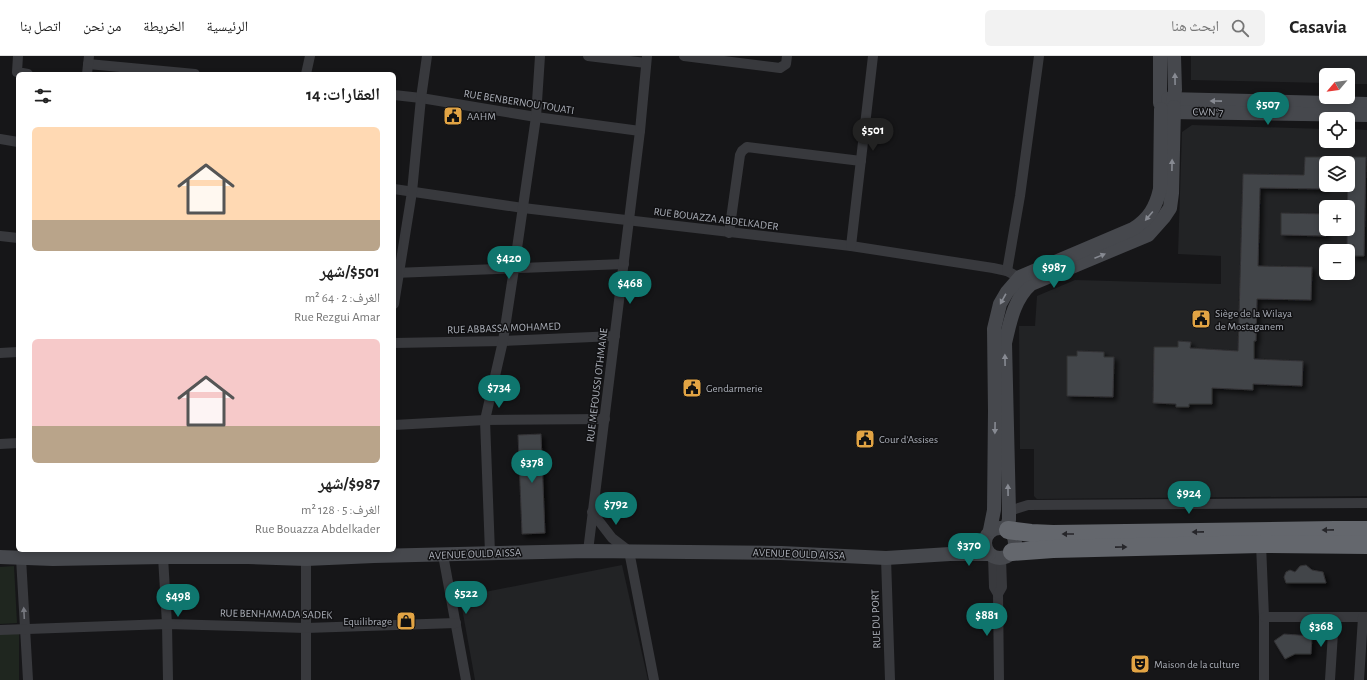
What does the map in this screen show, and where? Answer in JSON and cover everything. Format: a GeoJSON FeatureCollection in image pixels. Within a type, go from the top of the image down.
{"type":"FeatureCollection","features":[{"type":"Feature","properties":{"kind":"highway"},"geometry":{"type":"LineString","coordinates":[[1007,529],[1031,533],[1054,534],[1367,530]]}},
{"type":"Feature","properties":{"kind":"highway"},"geometry":{"type":"LineString","coordinates":[[999,555],[1053,549],[1261,544],[1367,545]]}},
{"type":"Feature","properties":{"kind":"main road"},"geometry":{"type":"LineString","coordinates":[[1160,56],[1169,106]]}},
{"type":"Feature","properties":{"kind":"main road"},"geometry":{"type":"LineString","coordinates":[[950,554],[987,534],[1000,527],[1007,529],[1014,536],[1015,544],[999,555],[985,546],[987,534],[994,510],[994,329],[1000,304],[1019,277],[1133,229],[1142,224],[1152,212],[1157,202],[1160,189],[1169,106],[1175,90],[1174,56]]}},
{"type":"Feature","properties":{"kind":"main road"},"geometry":{"type":"LineString","coordinates":[[1169,106],[1367,104]]}},
{"type":"Feature","properties":{"kind":"main road","name":"CWN°7"},"geometry":{"type":"LineString","coordinates":[[1169,106],[1367,115]]}},
{"type":"Feature","properties":{"kind":"main road"},"geometry":{"type":"LineString","coordinates":[[1007,529],[1009,511],[1005,343],[1010,322],[1022,292],[1019,277]]}},
{"type":"Feature","properties":{"kind":"main road","name":"AVENUE OULD AISSA"},"geometry":{"type":"LineString","coordinates":[[0,557],[21,558],[53,555],[163,557],[248,554],[306,559],[374,553],[443,555],[588,551],[781,552],[886,558],[950,554],[999,555]]}},
{"type":"Feature","properties":{"kind":"street"},"geometry":{"type":"LineString","coordinates":[[17,72],[18,56]]}},
{"type":"Feature","properties":{"kind":"street"},"geometry":{"type":"LineString","coordinates":[[306,72],[310,56]]}},
{"type":"Feature","properties":{"kind":"street"},"geometry":{"type":"LineString","coordinates":[[396,283],[412,192],[421,98],[427,56]]}},
{"type":"Feature","properties":{"kind":"street"},"geometry":{"type":"LineString","coordinates":[[490,553],[486,420],[503,341],[514,269],[536,117],[540,56]]}},
{"type":"Feature","properties":{"kind":"street"},"geometry":{"type":"LineString","coordinates":[[588,56],[647,59]]}},
{"type":"Feature","properties":{"kind":"street"},"geometry":{"type":"LineString","coordinates":[[684,56],[780,68],[786,64],[787,56]]}},
{"type":"Feature","properties":{"kind":"street"},"geometry":{"type":"LineString","coordinates":[[851,246],[873,56]]}},
{"type":"Feature","properties":{"kind":"street"},"geometry":{"type":"LineString","coordinates":[[1019,277],[1020,196],[1039,56]]}},
{"type":"Feature","properties":{"kind":"street","name":"RUE MEFOUSSI OTHMANE"},"geometry":{"type":"LineString","coordinates":[[588,551],[640,131],[647,59]]}},
{"type":"Feature","properties":{"kind":"street"},"geometry":{"type":"LineString","coordinates":[[87,72],[89,60],[180,72]]}},
{"type":"Feature","properties":{"kind":"street","name":"RUE BENBERNOU TOUATI"},"geometry":{"type":"LineString","coordinates":[[396,95],[536,117],[640,131]]}},
{"type":"Feature","properties":{"kind":"street"},"geometry":{"type":"LineString","coordinates":[[0,139],[16,142]]}},
{"type":"Feature","properties":{"kind":"street"},"geometry":{"type":"LineString","coordinates":[[729,232],[740,155],[747,147],[861,161]]}},
{"type":"Feature","properties":{"kind":"street","name":"RUE BOUAZZA ABDELKADER"},"geometry":{"type":"LineString","coordinates":[[396,189],[523,208],[851,246],[1019,277]]}},
{"type":"Feature","properties":{"kind":"street"},"geometry":{"type":"LineString","coordinates":[[0,236],[16,238]]}},
{"type":"Feature","properties":{"kind":"street"},"geometry":{"type":"LineString","coordinates":[[397,273],[624,264]]}},
{"type":"Feature","properties":{"kind":"street","name":"RUE ABBASSA MOHAMED"},"geometry":{"type":"LineString","coordinates":[[396,343],[503,341],[615,336]]}},
{"type":"Feature","properties":{"kind":"street"},"geometry":{"type":"LineString","coordinates":[[0,353],[16,352]]}},
{"type":"Feature","properties":{"kind":"street"},"geometry":{"type":"LineString","coordinates":[[396,425],[486,420],[604,419]]}},
{"type":"Feature","properties":{"kind":"street"},"geometry":{"type":"LineString","coordinates":[[0,444],[16,443]]}},
{"type":"Feature","properties":{"kind":"street"},"geometry":{"type":"LineString","coordinates":[[1009,511],[1028,504],[1367,503]]}},
{"type":"Feature","properties":{"kind":"street"},"geometry":{"type":"LineString","coordinates":[[592,512],[612,538],[629,551],[654,680]]}},
{"type":"Feature","properties":{"kind":"street"},"geometry":{"type":"LineString","coordinates":[[1261,544],[1264,617],[1264,680]]}},
{"type":"Feature","properties":{"kind":"street"},"geometry":{"type":"LineString","coordinates":[[443,555],[466,680]]}},
{"type":"Feature","properties":{"kind":"street"},"geometry":{"type":"LineString","coordinates":[[999,555],[994,586],[998,594],[999,680]]}},
{"type":"Feature","properties":{"kind":"street"},"geometry":{"type":"LineString","coordinates":[[163,557],[167,624],[168,680]]}},
{"type":"Feature","properties":{"kind":"street"},"geometry":{"type":"LineString","coordinates":[[21,558],[28,680]]}},
{"type":"Feature","properties":{"kind":"street","name":"RUE DU PORT"},"geometry":{"type":"LineString","coordinates":[[886,558],[890,680]]}},
{"type":"Feature","properties":{"kind":"street"},"geometry":{"type":"LineString","coordinates":[[306,559],[306,680]]}},
{"type":"Feature","properties":{"kind":"street"},"geometry":{"type":"LineString","coordinates":[[1264,617],[1365,617],[1359,680]]}},
{"type":"Feature","properties":{"kind":"street"},"geometry":{"type":"LineString","coordinates":[[1330,680],[1334,618]]}},
{"type":"Feature","properties":{"kind":"street","name":"RUE BENHAMADA SADEK"},"geometry":{"type":"LineString","coordinates":[[0,630],[167,624],[306,628],[456,623]]}},
{"type":"Feature","properties":{"kind":"shaded area"},"geometry":{"type":"Polygon","coordinates":[[[1191,56],[1367,56],[1367,84],[1355,84],[1355,68],[1319,68],[1319,83],[1191,80],[1191,56]]]}},
{"type":"Feature","properties":{"kind":"shaded area","name":"Siège de la Wilaya de Mostaganem"},"geometry":{"type":"Polygon","coordinates":[[[1192,125],[1319,129],[1319,148],[1355,148],[1355,129],[1367,130],[1367,496],[1037,499],[1034,496],[1034,449],[1020,449],[1019,326],[1035,326],[1037,296],[1075,280],[1221,284],[1221,256],[1178,254],[1182,132],[1192,125]]]}},
{"type":"Feature","properties":{"kind":"shaded area"},"geometry":{"type":"Polygon","coordinates":[[[622,565],[648,680],[475,680],[460,597],[622,565]]]}},
{"type":"Feature","properties":{"kind":"shaded area"},"geometry":{"type":"Polygon","coordinates":[[[14,566],[17,623],[0,624],[0,567],[14,566]]]}},
{"type":"Feature","properties":{"kind":"shaded area"},"geometry":{"type":"Polygon","coordinates":[[[19,632],[19,680],[0,680],[0,633],[19,632]]]}},
{"type":"Feature","properties":{"kind":"building"},"geometry":{"type":"Polygon","coordinates":[[[1305,157],[1319,157],[1319,189],[1260,188],[1258,266],[1312,267],[1311,300],[1257,299],[1256,341],[1254,341],[1254,359],[1303,361],[1302,386],[1253,384],[1253,390],[1212,388],[1212,404],[1189,404],[1189,407],[1176,407],[1176,404],[1153,403],[1154,347],[1178,347],[1178,341],[1191,342],[1190,348],[1238,351],[1243,174],[1304,175],[1305,157]]]}},
{"type":"Feature","properties":{"kind":"building"},"geometry":{"type":"Polygon","coordinates":[[[1355,157],[1366,157],[1364,256],[1355,256],[1355,244],[1347,244],[1347,236],[1355,236],[1355,200],[1348,200],[1348,192],[1355,192],[1355,157]]]}},
{"type":"Feature","properties":{"kind":"building"},"geometry":{"type":"Polygon","coordinates":[[[1281,213],[1319,214],[1319,236],[1281,235],[1281,213]]]}},
{"type":"Feature","properties":{"kind":"building"},"geometry":{"type":"Polygon","coordinates":[[[1077,351],[1104,352],[1104,357],[1114,357],[1113,397],[1067,396],[1067,356],[1077,356],[1077,351]]]}},
{"type":"Feature","properties":{"kind":"building"},"geometry":{"type":"Polygon","coordinates":[[[541,434],[545,533],[522,534],[518,435],[541,434]]]}},
{"type":"Feature","properties":{"kind":"building"},"geometry":{"type":"Polygon","coordinates":[[[1306,565],[1312,570],[1323,572],[1326,583],[1286,583],[1284,577],[1286,572],[1290,570],[1295,572],[1300,566],[1306,565]]]}},
{"type":"Feature","properties":{"kind":"building"},"geometry":{"type":"Polygon","coordinates":[[[1284,634],[1312,636],[1311,654],[1295,654],[1285,659],[1274,641],[1284,634]]]}},
{"type":"Feature","properties":{"kind":"place","name":"AAHM"},"geometry":{"type":"Point","coordinates":[453,116]}},
{"type":"Feature","properties":{"kind":"place","name":"Siège de la Wilaya de Mostaganem"},"geometry":{"type":"Point","coordinates":[1201,319]}},
{"type":"Feature","properties":{"kind":"place","name":"Gendarmerie"},"geometry":{"type":"Point","coordinates":[692,388]}},
{"type":"Feature","properties":{"kind":"place","name":"Cour d'Assises"},"geometry":{"type":"Point","coordinates":[865,439]}},
{"type":"Feature","properties":{"kind":"place","name":"Equilibrage"},"geometry":{"type":"Point","coordinates":[406,621]}},
{"type":"Feature","properties":{"kind":"place","name":"Maison de la culture"},"geometry":{"type":"Point","coordinates":[1140,664]}}]}
